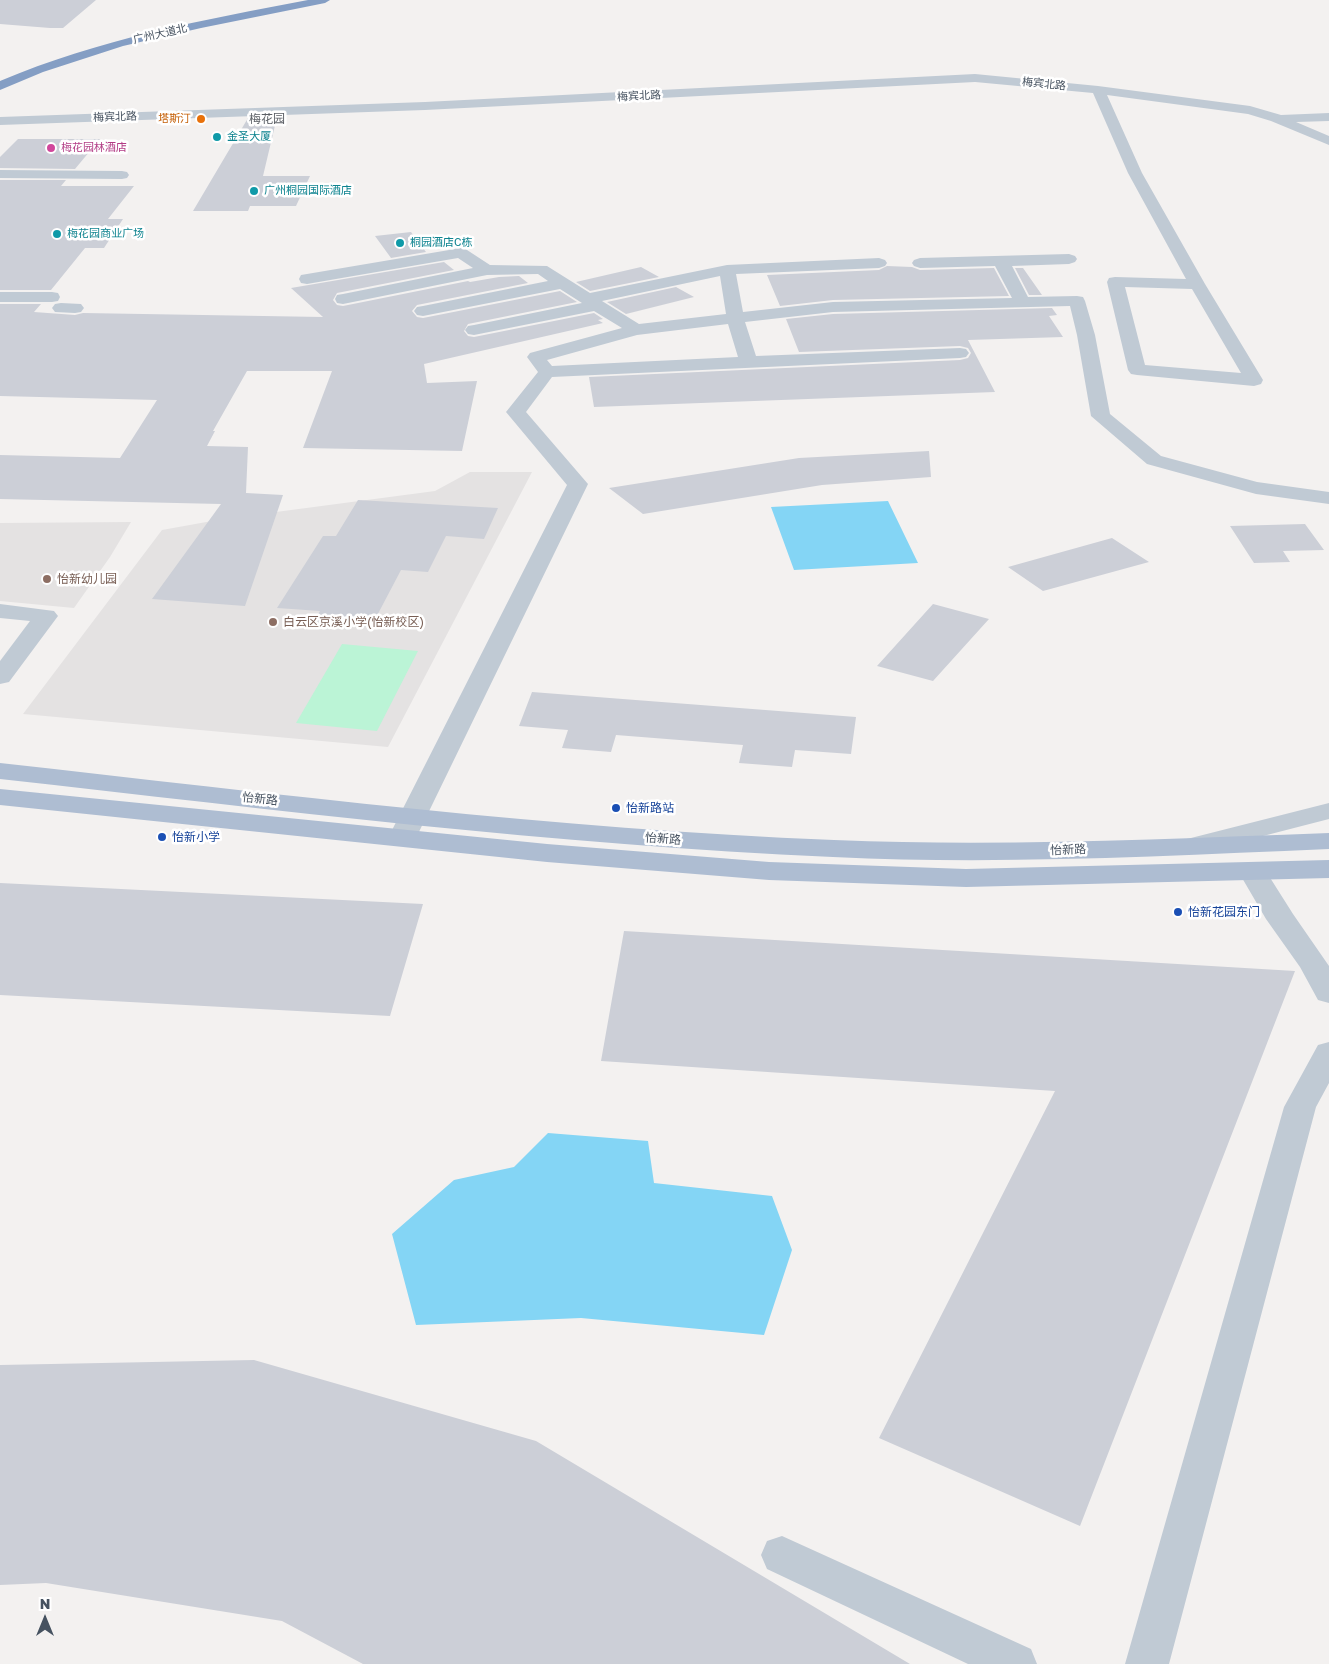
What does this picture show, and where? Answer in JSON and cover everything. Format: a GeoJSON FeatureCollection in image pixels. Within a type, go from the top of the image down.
{"type":"FeatureCollection","features":[{"type":"Feature","properties":{"kind":"highway","name":"广州大道北"},"geometry":{"type":"LineString","coordinates":[[177,17],[264,0]]}},
{"type":"Feature","properties":{"kind":"highway","name":"广州大道北"},"geometry":{"type":"LineString","coordinates":[[0,86],[44,67],[109,47],[290,4],[325,0]]}},
{"type":"Feature","properties":{"kind":"main road","name":"怡新路"},"geometry":{"type":"LineString","coordinates":[[0,771],[667,864],[857,875],[966,878],[1329,869]]}},
{"type":"Feature","properties":{"kind":"main road","name":"怡新路"},"geometry":{"type":"LineString","coordinates":[[0,797],[408,827],[835,849],[971,852],[1329,841]]}},
{"type":"Feature","properties":{"kind":"street","name":"梅宾北路"},"geometry":{"type":"LineString","coordinates":[[0,121],[425,106],[976,78],[1098,90],[1250,110],[1276,118]]}},
{"type":"Feature","properties":{"kind":"street"},"geometry":{"type":"LineString","coordinates":[[1098,90],[1136,173],[1197,284],[1254,380],[1137,370],[1115,282],[1197,284]]}},
{"type":"Feature","properties":{"kind":"street"},"geometry":{"type":"LineString","coordinates":[[1276,118],[1329,117]]}},
{"type":"Feature","properties":{"kind":"street"},"geometry":{"type":"LineString","coordinates":[[1276,118],[1329,141]]}},
{"type":"Feature","properties":{"kind":"street"},"geometry":{"type":"LineString","coordinates":[[0,174],[122,175]]}},
{"type":"Feature","properties":{"kind":"street"},"geometry":{"type":"LineString","coordinates":[[307,279],[462,253],[487,270]]}},
{"type":"Feature","properties":{"kind":"street"},"geometry":{"type":"LineString","coordinates":[[920,262],[1069,259]]}},
{"type":"Feature","properties":{"kind":"street"},"geometry":{"type":"LineString","coordinates":[[1001,260],[1023,303]]}},
{"type":"Feature","properties":{"kind":"street"},"geometry":{"type":"LineString","coordinates":[[474,330],[727,270],[879,263]]}},
{"type":"Feature","properties":{"kind":"street"},"geometry":{"type":"LineString","coordinates":[[343,299],[487,270],[541,269],[636,330]]}},
{"type":"Feature","properties":{"kind":"street"},"geometry":{"type":"LineString","coordinates":[[727,270],[735,318],[749,362]]}},
{"type":"Feature","properties":{"kind":"street"},"geometry":{"type":"LineString","coordinates":[[423,311],[563,283]]}},
{"type":"Feature","properties":{"kind":"street"},"geometry":{"type":"LineString","coordinates":[[0,296],[63,304]]}},
{"type":"Feature","properties":{"kind":"street"},"geometry":{"type":"LineString","coordinates":[[547,372],[536,357],[636,330],[833,307],[1077,301],[1086,335],[1101,416],[1154,460],[1256,488],[1329,498]]}},
{"type":"Feature","properties":{"kind":"street"},"geometry":{"type":"LineString","coordinates":[[408,827],[578,484],[516,412],[547,372],[960,353]]}},
{"type":"Feature","properties":{"kind":"street"},"geometry":{"type":"LineString","coordinates":[[0,611],[46,616],[0,677]]}},
{"type":"Feature","properties":{"kind":"street"},"geometry":{"type":"LineString","coordinates":[[1197,845],[1329,811]]}},
{"type":"Feature","properties":{"kind":"street"},"geometry":{"type":"LineString","coordinates":[[1252,871],[1281,919],[1313,964],[1329,993]]}},
{"type":"Feature","properties":{"kind":"street"},"geometry":{"type":"LineString","coordinates":[[1147,1664],[1300,1108],[1329,1054]]}},
{"type":"Feature","properties":{"kind":"street"},"geometry":{"type":"LineString","coordinates":[[782,1555],[1015,1664]]}},
{"type":"Feature","properties":{"kind":"shaded area","name":"白云区京溪小学(怡新校区)"},"geometry":{"type":"Polygon","coordinates":[[[470,472],[532,472],[388,747],[23,714],[162,530],[223,519],[435,491],[470,472]]]}},
{"type":"Feature","properties":{"kind":"shaded area","name":"怡新幼儿园"},"geometry":{"type":"Polygon","coordinates":[[[131,522],[110,557],[74,608],[0,601],[0,523],[131,522]]]}},
{"type":"Feature","properties":{"kind":"green space"},"geometry":{"type":"Polygon","coordinates":[[[342,644],[418,651],[377,731],[296,723],[342,644]]]}},
{"type":"Feature","properties":{"kind":"water"},"geometry":{"type":"Polygon","coordinates":[[[888,501],[918,563],[794,570],[771,507],[888,501]]]}},
{"type":"Feature","properties":{"kind":"water"},"geometry":{"type":"Polygon","coordinates":[[[548,1133],[648,1141],[654,1183],[772,1196],[792,1250],[764,1335],[581,1318],[416,1325],[392,1234],[454,1180],[514,1167],[548,1133]]]}},
{"type":"Feature","properties":{"kind":"building"},"geometry":{"type":"Polygon","coordinates":[[[0,0],[96,0],[63,28],[50,28],[0,24],[0,0]]]}},
{"type":"Feature","properties":{"kind":"building"},"geometry":{"type":"Polygon","coordinates":[[[277,117],[263,176],[310,176],[296,206],[250,206],[248,211],[193,211],[248,118],[277,117]]]}},
{"type":"Feature","properties":{"kind":"building","name":"梅花园林酒店"},"geometry":{"type":"Polygon","coordinates":[[[18,139],[100,139],[75,169],[0,168],[0,157],[18,139]]]}},
{"type":"Feature","properties":{"kind":"building","name":"梅花园商业广场"},"geometry":{"type":"Polygon","coordinates":[[[0,180],[66,180],[61,186],[134,186],[108,219],[123,219],[104,248],[85,248],[51,290],[0,290],[0,180]]]}},
{"type":"Feature","properties":{"kind":"building","name":"桐园酒店C栋"},"geometry":{"type":"Polygon","coordinates":[[[411,232],[426,252],[391,258],[375,236],[411,232]]]}},
{"type":"Feature","properties":{"kind":"building"},"geometry":{"type":"Polygon","coordinates":[[[444,262],[454,270],[337,293],[333,300],[337,305],[343,306],[468,281],[519,276],[528,283],[417,305],[412,311],[417,317],[423,318],[560,291],[577,302],[468,324],[464,331],[468,336],[474,337],[594,313],[603,319],[598,320],[603,323],[424,364],[427,383],[477,381],[462,451],[303,448],[332,371],[247,371],[213,431],[215,431],[207,446],[248,447],[246,493],[283,495],[245,606],[152,599],[221,504],[0,499],[0,455],[120,458],[157,400],[0,396],[0,304],[41,304],[34,312],[75,315],[83,313],[323,317],[291,288],[444,262]]]}},
{"type":"Feature","properties":{"kind":"building"},"geometry":{"type":"Polygon","coordinates":[[[887,266],[912,267],[920,270],[994,268],[1009,296],[833,300],[780,306],[767,275],[879,270],[887,266]]]}},
{"type":"Feature","properties":{"kind":"building"},"geometry":{"type":"Polygon","coordinates":[[[641,267],[659,277],[590,291],[576,282],[641,267]]]}},
{"type":"Feature","properties":{"kind":"building"},"geometry":{"type":"Polygon","coordinates":[[[1015,268],[1023,268],[1042,295],[1029,295],[1015,268]]]}},
{"type":"Feature","properties":{"kind":"building"},"geometry":{"type":"Polygon","coordinates":[[[676,287],[694,297],[626,314],[607,302],[676,287]]]}},
{"type":"Feature","properties":{"kind":"building"},"geometry":{"type":"Polygon","coordinates":[[[1052,308],[1057,315],[1049,316],[1063,337],[968,340],[995,392],[594,407],[589,377],[960,360],[968,358],[971,353],[968,348],[960,346],[799,352],[786,319],[833,314],[1052,308]]]}},
{"type":"Feature","properties":{"kind":"building"},"geometry":{"type":"Polygon","coordinates":[[[929,451],[931,477],[822,485],[643,514],[609,488],[799,458],[929,451]]]}},
{"type":"Feature","properties":{"kind":"building"},"geometry":{"type":"Polygon","coordinates":[[[358,500],[498,508],[484,539],[446,536],[428,572],[401,570],[371,627],[313,623],[320,611],[277,608],[323,536],[336,536],[358,500]]]}},
{"type":"Feature","properties":{"kind":"building"},"geometry":{"type":"Polygon","coordinates":[[[1305,524],[1324,550],[1283,551],[1290,562],[1254,563],[1230,526],[1305,524]]]}},
{"type":"Feature","properties":{"kind":"building"},"geometry":{"type":"Polygon","coordinates":[[[1112,538],[1149,562],[1043,591],[1008,567],[1112,538]]]}},
{"type":"Feature","properties":{"kind":"building"},"geometry":{"type":"Polygon","coordinates":[[[933,604],[989,619],[933,681],[877,666],[933,604]]]}},
{"type":"Feature","properties":{"kind":"building"},"geometry":{"type":"Polygon","coordinates":[[[532,692],[856,717],[851,754],[795,750],[792,767],[739,763],[743,745],[616,735],[611,752],[562,748],[568,730],[519,726],[532,692]]]}},
{"type":"Feature","properties":{"kind":"building"},"geometry":{"type":"Polygon","coordinates":[[[0,883],[423,904],[390,1016],[0,995],[0,883]]]}},
{"type":"Feature","properties":{"kind":"building"},"geometry":{"type":"Polygon","coordinates":[[[624,931],[1295,971],[1080,1526],[879,1438],[1055,1091],[601,1061],[624,931]]]}},
{"type":"Feature","properties":{"kind":"building"},"geometry":{"type":"Polygon","coordinates":[[[254,1360],[536,1441],[910,1664],[363,1664],[282,1621],[46,1583],[0,1585],[0,1365],[254,1360]]]}},
{"type":"Feature","properties":{"kind":"place","name":"塔斯汀"},"geometry":{"type":"Point","coordinates":[201,119]}},
{"type":"Feature","properties":{"kind":"place","name":"金圣大厦"},"geometry":{"type":"Point","coordinates":[217,137]}},
{"type":"Feature","properties":{"kind":"place","name":"梅花园林酒店"},"geometry":{"type":"Point","coordinates":[51,148]}},
{"type":"Feature","properties":{"kind":"place","name":"广州桐园国际酒店"},"geometry":{"type":"Point","coordinates":[254,191]}},
{"type":"Feature","properties":{"kind":"place","name":"梅花园商业广场"},"geometry":{"type":"Point","coordinates":[57,234]}},
{"type":"Feature","properties":{"kind":"place","name":"桐园酒店C栋"},"geometry":{"type":"Point","coordinates":[400,243]}},
{"type":"Feature","properties":{"kind":"place","name":"怡新幼儿园"},"geometry":{"type":"Point","coordinates":[47,579]}},
{"type":"Feature","properties":{"kind":"place","name":"白云区京溪小学(怡新校区)"},"geometry":{"type":"Point","coordinates":[273,622]}},
{"type":"Feature","properties":{"kind":"place","name":"怡新路站"},"geometry":{"type":"Point","coordinates":[616,808]}},
{"type":"Feature","properties":{"kind":"place","name":"怡新小学"},"geometry":{"type":"Point","coordinates":[162,837]}},
{"type":"Feature","properties":{"kind":"place","name":"怡新花园东门"},"geometry":{"type":"Point","coordinates":[1178,912]}},
{"type":"Feature","properties":{"kind":"district","name":"梅花园"},"geometry":{"type":"Point","coordinates":[267,119]}}]}
